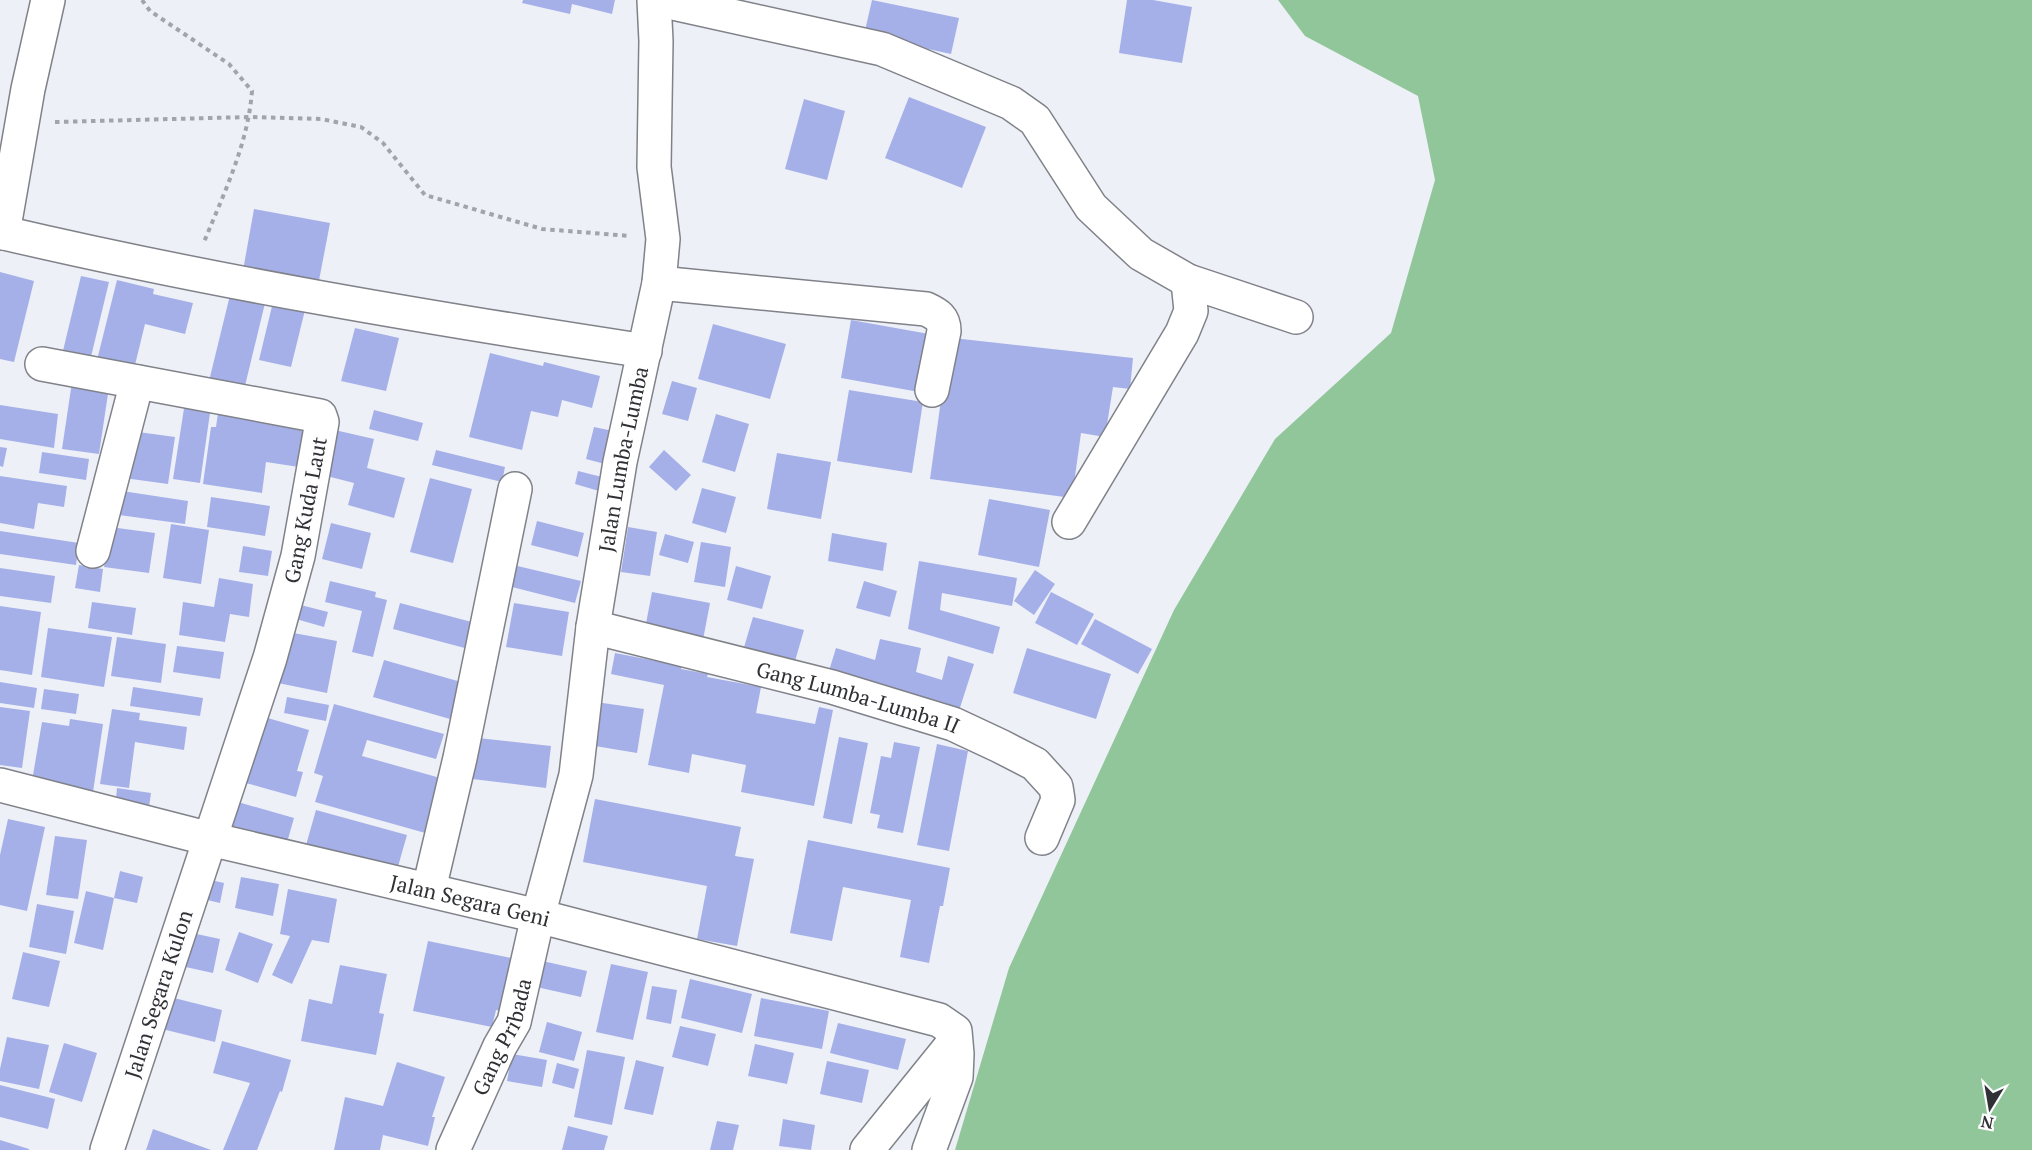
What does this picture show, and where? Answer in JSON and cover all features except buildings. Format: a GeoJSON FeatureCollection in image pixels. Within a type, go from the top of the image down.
{"type":"FeatureCollection","features":[{"type":"Feature","properties":{"kind":"street"},"geometry":{"type":"LineString","coordinates":[[48,0],[1,232],[204,276],[484,326],[645,351]]}},
{"type":"Feature","properties":{"kind":"street","name":"Jalan Lumba-Lumba"},"geometry":{"type":"LineString","coordinates":[[538,916],[576,775],[593,627],[620,462],[659,283],[663,239],[654,167],[657,41],[654,0]]}},
{"type":"Feature","properties":{"kind":"street"},"geometry":{"type":"LineString","coordinates":[[659,0],[882,49],[1011,103],[1035,120],[1091,207],[1141,254],[1188,281],[1296,317]]}},
{"type":"Feature","properties":{"kind":"street"},"geometry":{"type":"LineString","coordinates":[[1069,522],[1182,333],[1191,311],[1188,281]]}},
{"type":"Feature","properties":{"kind":"street"},"geometry":{"type":"LineString","coordinates":[[659,283],[926,309],[936,313],[944,324],[932,390]]}},
{"type":"Feature","properties":{"kind":"street","name":"Gang Kuda Laut"},"geometry":{"type":"LineString","coordinates":[[42,364],[320,416],[322,419],[298,556],[270,658],[210,839]]}},
{"type":"Feature","properties":{"kind":"street"},"geometry":{"type":"LineString","coordinates":[[93,551],[137,382]]}},
{"type":"Feature","properties":{"kind":"street"},"geometry":{"type":"LineString","coordinates":[[429,889],[460,758],[515,489]]}},
{"type":"Feature","properties":{"kind":"street","name":"Gang Lumba-Lumba II"},"geometry":{"type":"LineString","coordinates":[[593,627],[832,687],[953,724],[1000,746],[1035,764],[1056,787],[1058,800],[1042,838]]}},
{"type":"Feature","properties":{"kind":"street","name":"Jalan Segara Geni"},"geometry":{"type":"LineString","coordinates":[[0,785],[210,839],[538,916],[947,1030]]}},
{"type":"Feature","properties":{"kind":"street","name":"Jalan Segara Kulon"},"geometry":{"type":"LineString","coordinates":[[107,1150],[210,839]]}},
{"type":"Feature","properties":{"kind":"street","name":"Gang Pribada"},"geometry":{"type":"LineString","coordinates":[[453,1150],[500,1046],[514,1022],[538,916]]}},
{"type":"Feature","properties":{"kind":"street"},"geometry":{"type":"LineString","coordinates":[[867,1150],[947,1030]]}},
{"type":"Feature","properties":{"kind":"street"},"geometry":{"type":"LineString","coordinates":[[929,1150],[956,1077],[947,1030]]}},
{"type":"Feature","properties":{"kind":"path"},"geometry":{"type":"LineString","coordinates":[[142,0],[150,11],[229,64],[252,91],[250,117],[233,172],[204,244],[204,276]]}},
{"type":"Feature","properties":{"kind":"path"},"geometry":{"type":"LineString","coordinates":[[22,123],[250,117],[321,119],[361,127],[382,143],[425,195],[542,229],[663,239]]}},
{"type":"Feature","properties":{"kind":"shaded area"},"geometry":{"type":"Polygon","coordinates":[[[1278,0],[2032,0],[2032,1150],[955,1150],[1009,968],[1174,610],[1275,439],[1391,333],[1435,180],[1418,96],[1305,36],[1278,0]]]}}]}
